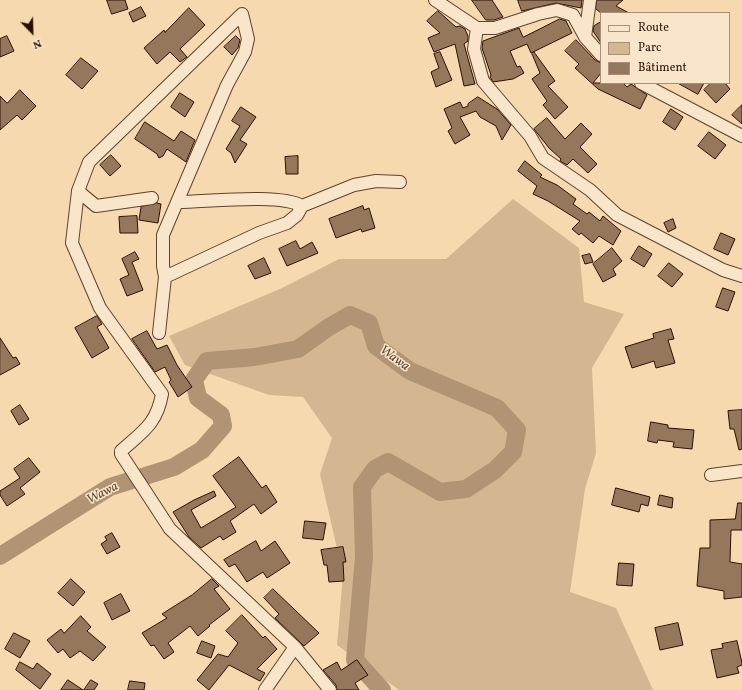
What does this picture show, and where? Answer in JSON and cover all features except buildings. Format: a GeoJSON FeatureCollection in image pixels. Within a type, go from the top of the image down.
{"type":"FeatureCollection","features":[{"type":"Feature","properties":{"kind":"street"},"geometry":{"type":"LineString","coordinates":[[435,0],[477,28],[494,28],[538,14],[555,5],[573,15],[585,36],[600,54]]}},
{"type":"Feature","properties":{"kind":"street"},"geometry":{"type":"LineString","coordinates":[[585,36],[590,0]]}},
{"type":"Feature","properties":{"kind":"street"},"geometry":{"type":"LineString","coordinates":[[159,333],[165,277],[163,266],[163,235],[227,85],[245,52],[248,39],[242,14],[89,162],[78,191],[72,243],[100,308],[162,394],[159,409],[150,426],[121,451],[137,479],[170,529],[295,647],[330,690]]}},
{"type":"Feature","properties":{"kind":"street"},"geometry":{"type":"LineString","coordinates":[[477,28],[474,49],[483,81],[530,136],[543,158],[590,190],[617,215],[723,270],[742,276]]}},
{"type":"Feature","properties":{"kind":"street"},"geometry":{"type":"LineString","coordinates":[[643,84],[742,136]]}},
{"type":"Feature","properties":{"kind":"street"},"geometry":{"type":"LineString","coordinates":[[165,277],[260,233],[287,223],[297,215],[302,206],[354,185],[376,181],[400,182]]}},
{"type":"Feature","properties":{"kind":"street"},"geometry":{"type":"LineString","coordinates":[[78,191],[96,206],[152,198]]}},
{"type":"Feature","properties":{"kind":"street"},"geometry":{"type":"LineString","coordinates":[[178,202],[262,200],[295,202],[302,206]]}},
{"type":"Feature","properties":{"kind":"street"},"geometry":{"type":"LineString","coordinates":[[711,475],[742,471]]}},
{"type":"Feature","properties":{"kind":"street"},"geometry":{"type":"LineString","coordinates":[[265,690],[295,647]]}},
{"type":"Feature","properties":{"kind":"green space"},"geometry":{"type":"Polygon","coordinates":[[[513,199],[579,248],[584,302],[624,314],[592,368],[596,453],[585,489],[570,592],[616,608],[653,690],[399,690],[337,645],[343,575],[320,474],[332,438],[303,397],[269,395],[185,365],[169,336],[282,288],[339,259],[446,259],[513,199]]]}},
{"type":"Feature","properties":{"kind":"waterway","name":"Wawa"},"geometry":{"type":"LineString","coordinates":[[0,556],[110,487],[174,467],[202,450],[223,426],[221,415],[198,398],[194,380],[207,361],[255,357],[298,349],[329,327],[350,315],[369,323],[376,346],[410,371],[497,408],[517,430],[513,452],[495,470],[466,489],[440,492],[388,462],[375,469],[362,487],[364,557],[355,660],[382,690]]}}]}
